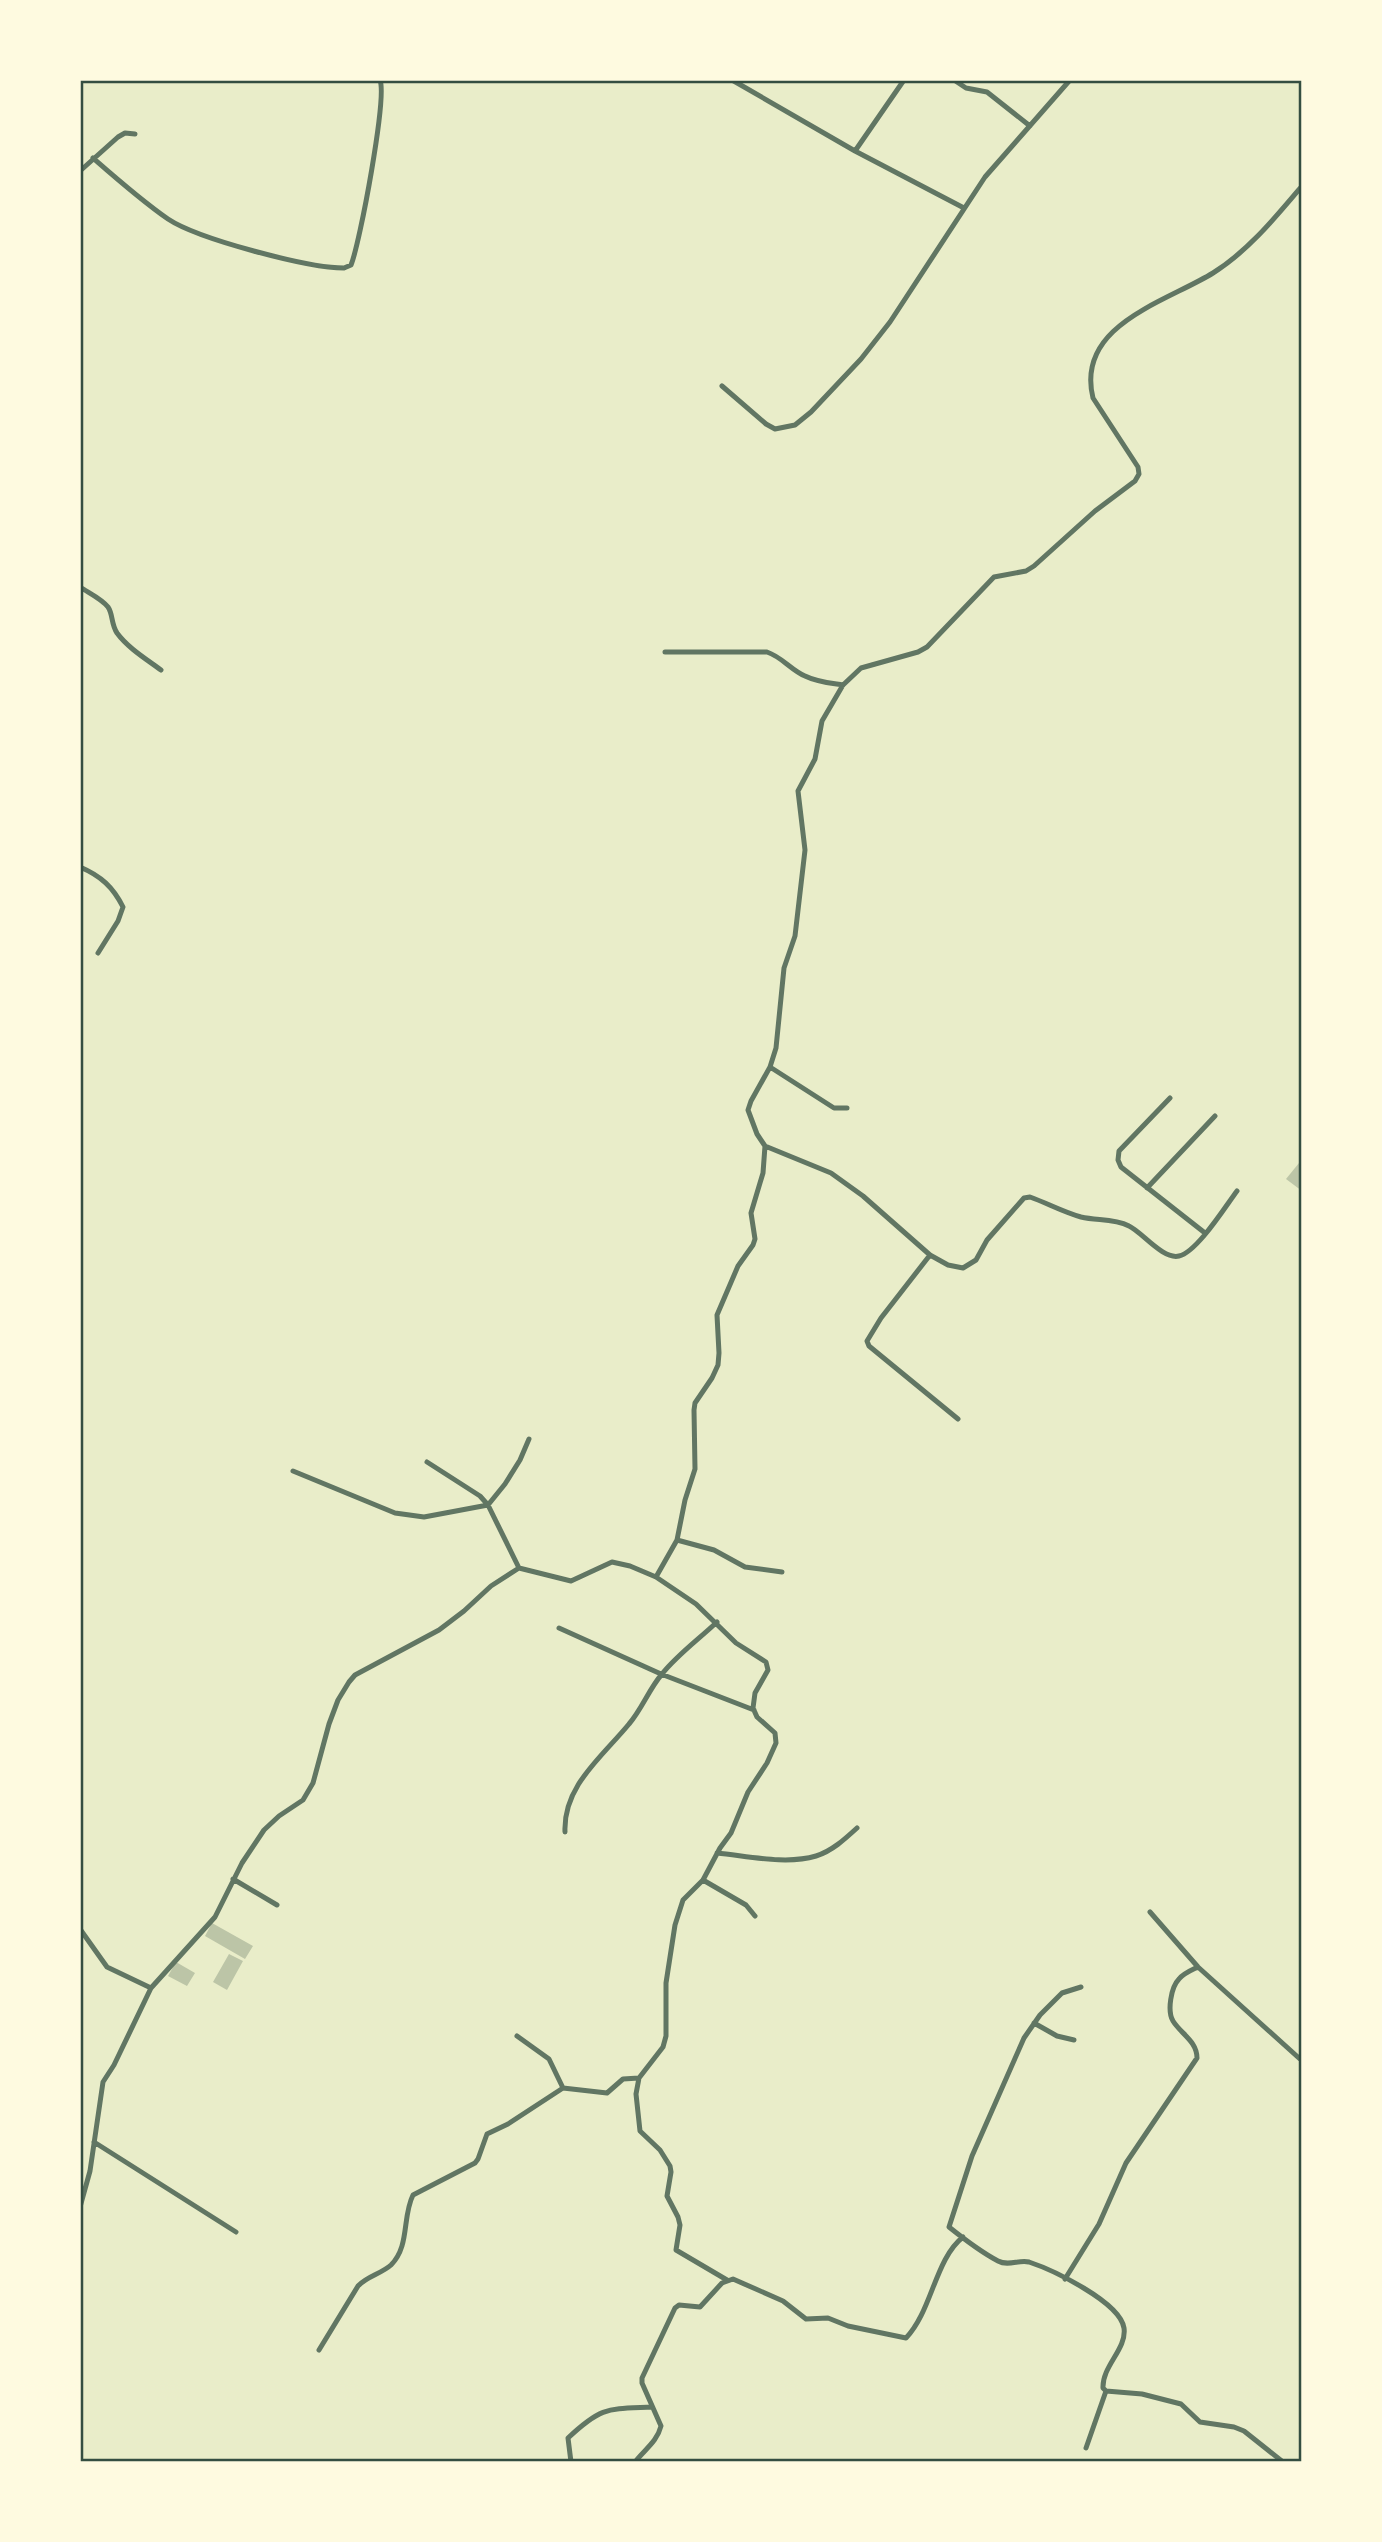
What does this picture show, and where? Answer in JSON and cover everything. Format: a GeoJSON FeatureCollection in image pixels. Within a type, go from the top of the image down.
{"type":"FeatureCollection","features":[{"type":"Feature","properties":{"kind":"street"},"geometry":{"type":"LineString","coordinates":[[93,158],[170,220],[192,230],[277,256],[344,268],[351,265],[356,253],[363,220],[381,111],[383,89],[380,80]]}},
{"type":"Feature","properties":{"kind":"street"},"geometry":{"type":"LineString","coordinates":[[732,80],[855,151],[964,208]]}},
{"type":"Feature","properties":{"kind":"street"},"geometry":{"type":"LineString","coordinates":[[855,151],[904,80]]}},
{"type":"Feature","properties":{"kind":"street"},"geometry":{"type":"LineString","coordinates":[[954,80],[966,88],[988,92],[1030,127]]}},
{"type":"Feature","properties":{"kind":"street"},"geometry":{"type":"LineString","coordinates":[[722,386],[775,429],[795,425],[811,412],[861,359],[913,289],[985,177],[1070,80]]}},
{"type":"Feature","properties":{"kind":"street"},"geometry":{"type":"LineString","coordinates":[[80,171],[118,136],[125,133],[135,134]]}},
{"type":"Feature","properties":{"kind":"street"},"geometry":{"type":"LineString","coordinates":[[1237,1191],[1195,1246],[1181,1256],[1154,1245],[1129,1226],[1109,1220],[1076,1216],[1030,1197],[1024,1198],[1002,1221],[970,1265],[956,1268],[930,1255],[845,1181],[816,1165],[765,1146],[757,1134],[748,1110],[770,1067],[776,1048],[784,968],[795,936],[805,850],[798,791],[815,759],[822,721],[843,685],[861,668],[927,647],[995,577],[1026,571],[1034,566],[1095,511],[1135,481],[1139,474],[1138,467],[1093,398],[1091,372],[1097,355],[1116,329],[1133,316],[1213,273],[1238,253],[1269,224],[1301,186]]}},
{"type":"Feature","properties":{"kind":"street"},"geometry":{"type":"LineString","coordinates":[[80,587],[107,606],[111,623],[119,635],[161,670]]}},
{"type":"Feature","properties":{"kind":"street"},"geometry":{"type":"LineString","coordinates":[[665,652],[767,652],[803,676],[843,685]]}},
{"type":"Feature","properties":{"kind":"street"},"geometry":{"type":"LineString","coordinates":[[80,867],[98,874],[111,887],[123,907],[122,914],[98,953]]}},
{"type":"Feature","properties":{"kind":"street"},"geometry":{"type":"LineString","coordinates":[[770,1067],[834,1108],[847,1108]]}},
{"type":"Feature","properties":{"kind":"street"},"geometry":{"type":"LineString","coordinates":[[1170,1098],[1119,1151],[1118,1160],[1121,1167],[1205,1233]]}},
{"type":"Feature","properties":{"kind":"street"},"geometry":{"type":"LineString","coordinates":[[1147,1188],[1215,1116]]}},
{"type":"Feature","properties":{"kind":"street"},"geometry":{"type":"LineString","coordinates":[[656,1577],[677,1540],[684,1500],[696,1462],[695,1403],[718,1365],[717,1315],[738,1266],[755,1238],[751,1213],[763,1173],[765,1146]]}},
{"type":"Feature","properties":{"kind":"street"},"geometry":{"type":"LineString","coordinates":[[930,1255],[881,1318],[867,1341],[869,1346],[958,1419]]}},
{"type":"Feature","properties":{"kind":"street"},"geometry":{"type":"LineString","coordinates":[[293,1471],[395,1513],[424,1517],[488,1505],[520,1460],[529,1439]]}},
{"type":"Feature","properties":{"kind":"street"},"geometry":{"type":"LineString","coordinates":[[426,1462],[480,1496],[488,1505],[519,1568]]}},
{"type":"Feature","properties":{"kind":"street"},"geometry":{"type":"LineString","coordinates":[[677,1540],[714,1550],[745,1567],[782,1572]]}},
{"type":"Feature","properties":{"kind":"street"},"geometry":{"type":"LineString","coordinates":[[80,2207],[90,2171],[103,2082],[114,2065],[150,1987],[215,1917],[233,1879],[264,1830],[303,1800],[313,1783],[338,1700],[355,1675],[439,1630],[491,1586],[519,1568],[570,1581],[612,1562],[656,1577],[696,1604],[736,1643],[768,1665],[755,1693],[754,1710],[757,1717],[775,1733],[776,1743],[767,1763],[748,1792],[731,1833],[703,1880],[683,1900],[675,1925],[666,1983],[665,2042],[639,2078],[636,2094],[640,2132],[660,2150],[670,2166],[667,2196],[680,2225],[676,2250],[727,2280]]}},
{"type":"Feature","properties":{"kind":"street"},"geometry":{"type":"LineString","coordinates":[[565,1832],[564,1813],[573,1791],[587,1771],[632,1721],[662,1674],[717,1622]]}},
{"type":"Feature","properties":{"kind":"street"},"geometry":{"type":"LineString","coordinates":[[559,1628],[662,1674],[754,1710]]}},
{"type":"Feature","properties":{"kind":"street"},"geometry":{"type":"LineString","coordinates":[[717,1853],[796,1859],[817,1856],[835,1847],[857,1828]]}},
{"type":"Feature","properties":{"kind":"street"},"geometry":{"type":"LineString","coordinates":[[233,1879],[277,1905]]}},
{"type":"Feature","properties":{"kind":"street"},"geometry":{"type":"LineString","coordinates":[[703,1880],[746,1905],[755,1916]]}},
{"type":"Feature","properties":{"kind":"street"},"geometry":{"type":"LineString","coordinates":[[1150,1912],[1198,1967],[1300,2059]]}},
{"type":"Feature","properties":{"kind":"street"},"geometry":{"type":"LineString","coordinates":[[80,1929],[107,1967],[150,1987]]}},
{"type":"Feature","properties":{"kind":"street"},"geometry":{"type":"LineString","coordinates":[[1065,2279],[1099,2224],[1126,2162],[1197,2058],[1197,2051],[1172,2020],[1170,2009],[1172,1992],[1178,1979],[1198,1967]]}},
{"type":"Feature","properties":{"kind":"street"},"geometry":{"type":"LineString","coordinates":[[1081,1987],[1062,1993],[1024,2038],[972,2156],[949,2227],[1001,2262],[1013,2264],[1027,2261],[1107,2302],[1116,2310],[1124,2325],[1122,2341],[1104,2378],[1103,2388],[1106,2391]]}},
{"type":"Feature","properties":{"kind":"street"},"geometry":{"type":"LineString","coordinates":[[1034,2023],[1056,2036],[1074,2040]]}},
{"type":"Feature","properties":{"kind":"street"},"geometry":{"type":"LineString","coordinates":[[517,2036],[549,2059],[562,2088]]}},
{"type":"Feature","properties":{"kind":"street"},"geometry":{"type":"LineString","coordinates":[[319,2350],[358,2286],[391,2265],[400,2252],[412,2195],[475,2163],[487,2134],[508,2124],[562,2088],[585,2089],[604,2094],[623,2079],[639,2078]]}},
{"type":"Feature","properties":{"kind":"street"},"geometry":{"type":"LineString","coordinates":[[94,2142],[236,2232]]}},
{"type":"Feature","properties":{"kind":"street"},"geometry":{"type":"LineString","coordinates":[[635,2462],[654,2442],[661,2426],[642,2378],[672,2311],[679,2305],[700,2306],[727,2280],[733,2279],[783,2301],[806,2319],[828,2318],[848,2326],[906,2338],[928,2303],[949,2252],[963,2237]]}},
{"type":"Feature","properties":{"kind":"street"},"geometry":{"type":"LineString","coordinates":[[1086,2448],[1106,2391]]}},
{"type":"Feature","properties":{"kind":"street"},"geometry":{"type":"LineString","coordinates":[[1106,2391],[1142,2394],[1181,2404],[1200,2423],[1234,2427],[1244,2431],[1283,2462]]}},
{"type":"Feature","properties":{"kind":"street"},"geometry":{"type":"LineString","coordinates":[[571,2462],[568,2438],[590,2418],[610,2409],[652,2407]]}},
{"type":"Feature","properties":{"kind":"building"},"geometry":{"type":"Polygon","coordinates":[[[1299,1163],[1302,1165],[1302,1191],[1286,1179],[1299,1163]]]}},
{"type":"Feature","properties":{"kind":"building"},"geometry":{"type":"Polygon","coordinates":[[[212,1923],[253,1946],[245,1959],[205,1936],[212,1923]]]}},
{"type":"Feature","properties":{"kind":"building"},"geometry":{"type":"Polygon","coordinates":[[[229,1954],[243,1961],[227,1990],[213,1982],[229,1954]]]}},
{"type":"Feature","properties":{"kind":"building"},"geometry":{"type":"Polygon","coordinates":[[[176,1962],[195,1973],[187,1986],[168,1976],[176,1962]]]}}]}
